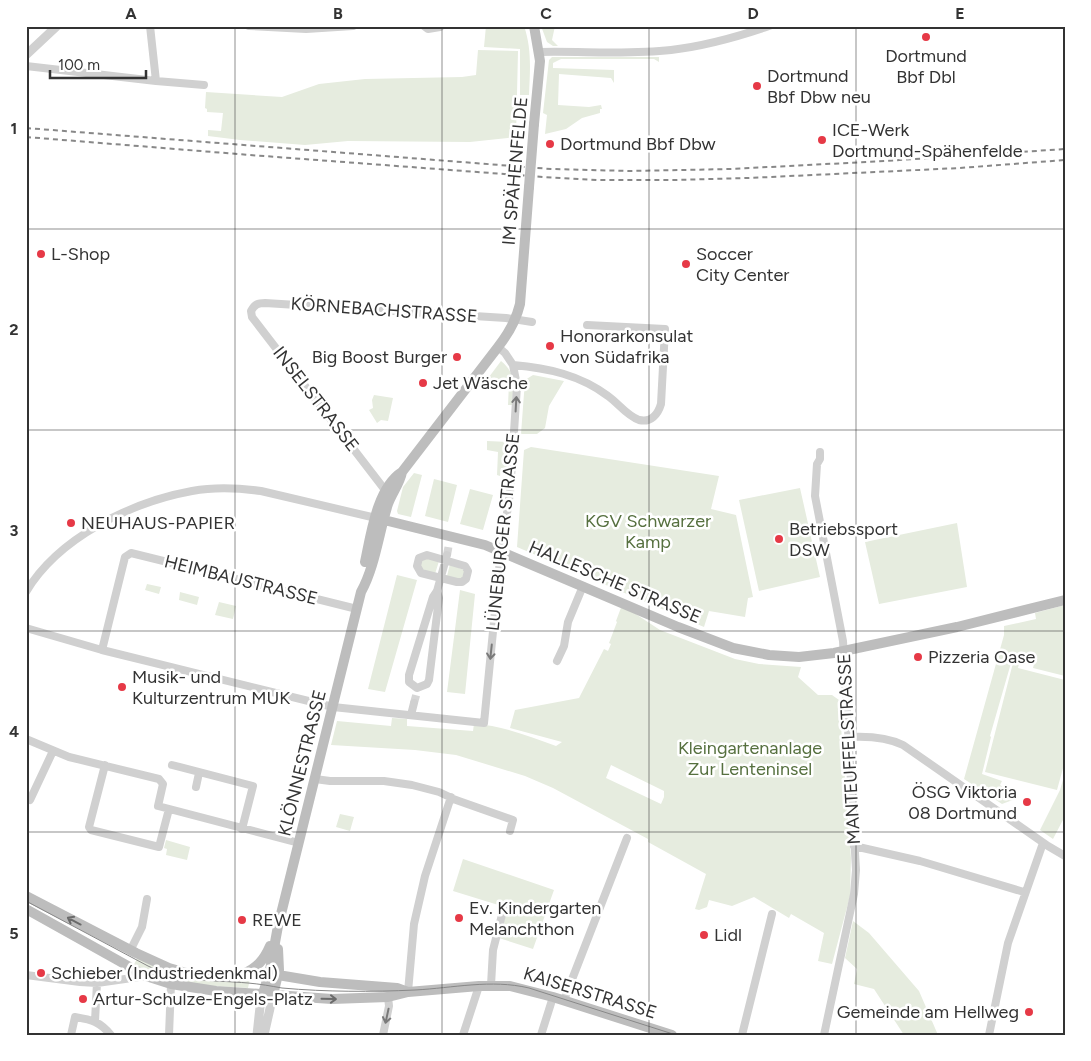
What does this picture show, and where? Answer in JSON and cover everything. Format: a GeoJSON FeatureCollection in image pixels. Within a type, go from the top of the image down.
{"type":"FeatureCollection","features":[{"type":"Feature","properties":{"kind":"main road","name":"IM SPÄHENFELDE"},"geometry":{"type":"LineString","coordinates":[[517,319],[520,304],[540,52],[534,26]]}},
{"type":"Feature","properties":{"kind":"main road","name":"KLÖNNESTRASSE"},"geometry":{"type":"LineString","coordinates":[[268,995],[272,979],[275,942],[357,609],[361,592],[360,586],[380,519],[385,490],[394,477],[402,472],[509,334],[517,319]]}},
{"type":"Feature","properties":{"kind":"main road","name":"KLÖNNESTRASSE"},"geometry":{"type":"LineString","coordinates":[[380,519],[401,478],[402,472]]}},
{"type":"Feature","properties":{"kind":"main road","name":"HALLESCHE STRASSE"},"geometry":{"type":"LineString","coordinates":[[380,519],[450,540],[484,545],[678,627],[733,648],[769,655],[820,655],[844,651],[957,627],[1065,600]]}},
{"type":"Feature","properties":{"kind":"main road"},"geometry":{"type":"LineString","coordinates":[[26,896],[130,951],[169,968],[210,976],[272,979]]}},
{"type":"Feature","properties":{"kind":"main road","name":"KAISERSTRASSE"},"geometry":{"type":"LineString","coordinates":[[26,909],[146,976],[171,984],[200,989],[332,999],[388,997],[408,992],[492,985],[522,988],[672,1035]]}},
{"type":"Feature","properties":{"kind":"main road"},"geometry":{"type":"LineString","coordinates":[[237,976],[250,971],[261,962],[270,946],[275,942]]}},
{"type":"Feature","properties":{"kind":"main road","name":"KAISERSTRASSE"},"geometry":{"type":"LineString","coordinates":[[272,979],[397,988],[408,992]]}},
{"type":"Feature","properties":{"kind":"street"},"geometry":{"type":"LineString","coordinates":[[26,55],[57,26]]}},
{"type":"Feature","properties":{"kind":"street"},"geometry":{"type":"LineString","coordinates":[[150,26],[156,81]]}},
{"type":"Feature","properties":{"kind":"street"},"geometry":{"type":"LineString","coordinates":[[249,26],[306,29],[353,26]]}},
{"type":"Feature","properties":{"kind":"street"},"geometry":{"type":"LineString","coordinates":[[424,26],[428,29],[440,27]]}},
{"type":"Feature","properties":{"kind":"street"},"geometry":{"type":"LineString","coordinates":[[540,52],[643,52],[672,50],[702,45],[769,26]]}},
{"type":"Feature","properties":{"kind":"street"},"geometry":{"type":"LineString","coordinates":[[26,66],[204,85]]}},
{"type":"Feature","properties":{"kind":"street","name":"KÖRNEBACHSTRASSE"},"geometry":{"type":"LineString","coordinates":[[253,307],[265,303],[517,319],[532,322]]}},
{"type":"Feature","properties":{"kind":"street","name":"INSELSTRASSE"},"geometry":{"type":"LineString","coordinates":[[253,307],[251,311],[252,317],[385,490]]}},
{"type":"Feature","properties":{"kind":"street"},"geometry":{"type":"LineString","coordinates":[[498,347],[514,365],[565,373],[594,387],[639,420],[655,416],[661,404],[665,329],[587,325]]}},
{"type":"Feature","properties":{"kind":"street","name":"LÜNEBURGER STRASSE"},"geometry":{"type":"LineString","coordinates":[[411,715],[484,722],[510,493],[517,386],[514,365]]}},
{"type":"Feature","properties":{"kind":"street","name":"MANTEUFFELSTRASSE"},"geometry":{"type":"LineString","coordinates":[[818,458],[815,496],[841,625],[844,651],[856,870],[854,894],[824,1035]]}},
{"type":"Feature","properties":{"kind":"street"},"geometry":{"type":"LineString","coordinates":[[26,592],[34,578],[48,564],[70,544],[90,531],[129,510],[180,494],[203,490],[256,490],[380,519]]}},
{"type":"Feature","properties":{"kind":"street","name":"HEIMBAUSTRASSE"},"geometry":{"type":"LineString","coordinates":[[102,650],[125,557],[131,553],[357,609]]}},
{"type":"Feature","properties":{"kind":"street"},"geometry":{"type":"LineString","coordinates":[[427,555],[446,558],[467,568],[468,575],[462,582],[421,573],[417,566],[420,558],[427,555]]}},
{"type":"Feature","properties":{"kind":"street"},"geometry":{"type":"LineString","coordinates":[[437,591],[439,598],[429,680],[427,684],[417,690],[410,682],[408,675],[433,597],[437,591],[446,558]]}},
{"type":"Feature","properties":{"kind":"street"},"geometry":{"type":"LineString","coordinates":[[557,661],[564,646],[568,622],[583,586]]}},
{"type":"Feature","properties":{"kind":"street"},"geometry":{"type":"LineString","coordinates":[[26,628],[102,650],[333,707],[411,715],[414,703]]}},
{"type":"Feature","properties":{"kind":"street"},"geometry":{"type":"LineString","coordinates":[[848,737],[891,740],[903,745],[1043,843],[1065,856]]}},
{"type":"Feature","properties":{"kind":"street"},"geometry":{"type":"LineString","coordinates":[[26,739],[76,759],[160,779],[163,784],[158,806],[168,810],[298,843]]}},
{"type":"Feature","properties":{"kind":"street"},"geometry":{"type":"LineString","coordinates":[[26,798],[30,800],[52,751]]}},
{"type":"Feature","properties":{"kind":"street"},"geometry":{"type":"LineString","coordinates":[[104,765],[89,827],[91,830],[159,847],[168,810]]}},
{"type":"Feature","properties":{"kind":"street"},"geometry":{"type":"LineString","coordinates":[[172,765],[253,786],[242,828]]}},
{"type":"Feature","properties":{"kind":"street"},"geometry":{"type":"LineString","coordinates":[[196,786],[199,773]]}},
{"type":"Feature","properties":{"kind":"street"},"geometry":{"type":"LineString","coordinates":[[316,779],[330,781],[371,780],[397,782],[422,787],[513,820]]}},
{"type":"Feature","properties":{"kind":"street"},"geometry":{"type":"LineString","coordinates":[[408,992],[414,924],[425,876],[450,797]]}},
{"type":"Feature","properties":{"kind":"street"},"geometry":{"type":"LineString","coordinates":[[510,831],[517,811]]}},
{"type":"Feature","properties":{"kind":"street"},"geometry":{"type":"LineString","coordinates":[[564,1000],[627,838]]}},
{"type":"Feature","properties":{"kind":"street"},"geometry":{"type":"LineString","coordinates":[[989,1035],[1008,943],[1024,892],[1043,843]]}},
{"type":"Feature","properties":{"kind":"street"},"geometry":{"type":"LineString","coordinates":[[854,846],[920,862],[1024,892]]}},
{"type":"Feature","properties":{"kind":"street"},"geometry":{"type":"LineString","coordinates":[[130,951],[142,927],[147,899]]}},
{"type":"Feature","properties":{"kind":"street"},"geometry":{"type":"LineString","coordinates":[[492,985],[493,950],[504,906]]}},
{"type":"Feature","properties":{"kind":"street"},"geometry":{"type":"LineString","coordinates":[[742,1035],[772,914]]}},
{"type":"Feature","properties":{"kind":"street"},"geometry":{"type":"LineString","coordinates":[[26,975],[97,983],[146,976]]}},
{"type":"Feature","properties":{"kind":"street"},"geometry":{"type":"LineString","coordinates":[[95,1021],[97,983]]}},
{"type":"Feature","properties":{"kind":"street"},"geometry":{"type":"LineString","coordinates":[[169,1035],[171,984]]}},
{"type":"Feature","properties":{"kind":"street"},"geometry":{"type":"LineString","coordinates":[[463,1035],[479,986]]}},
{"type":"Feature","properties":{"kind":"street"},"geometry":{"type":"LineString","coordinates":[[257,1035],[260,1007],[268,995]]}},
{"type":"Feature","properties":{"kind":"street"},"geometry":{"type":"LineString","coordinates":[[264,1035],[268,995]]}},
{"type":"Feature","properties":{"kind":"street"},"geometry":{"type":"LineString","coordinates":[[383,1035],[389,1006],[388,997]]}},
{"type":"Feature","properties":{"kind":"street"},"geometry":{"type":"LineString","coordinates":[[541,1035],[553,997]]}},
{"type":"Feature","properties":{"kind":"street"},"geometry":{"type":"LineString","coordinates":[[71,1035],[74,1017],[95,1021],[111,1035]]}},
{"type":"Feature","properties":{"kind":"green space"},"geometry":{"type":"Polygon","coordinates":[[[486,26],[524,26],[529,52],[529,95],[520,95],[520,49],[484,47],[486,26]]]}},
{"type":"Feature","properties":{"kind":"green space"},"geometry":{"type":"Polygon","coordinates":[[[541,26],[555,26],[552,40],[558,46],[553,46],[547,42],[541,26]]]}},
{"type":"Feature","properties":{"kind":"green space"},"geometry":{"type":"Polygon","coordinates":[[[478,50],[518,51],[516,137],[470,142],[348,141],[305,145],[208,136],[208,130],[221,131],[223,113],[207,112],[205,108],[206,92],[282,97],[319,84],[365,79],[476,75],[478,50]]]}},
{"type":"Feature","properties":{"kind":"green space"},"geometry":{"type":"Polygon","coordinates":[[[552,57],[659,57],[659,62],[654,59],[561,59],[553,63],[553,68],[614,70],[614,83],[611,78],[559,74],[558,105],[589,107],[601,105],[602,109],[600,109],[600,113],[582,118],[566,129],[545,134],[547,115],[543,113],[549,60],[552,57]]]}},
{"type":"Feature","properties":{"kind":"green space"},"geometry":{"type":"Polygon","coordinates":[[[501,361],[512,376],[512,405],[508,405],[509,383],[486,381],[501,361]]]}},
{"type":"Feature","properties":{"kind":"green space"},"geometry":{"type":"Polygon","coordinates":[[[533,375],[564,381],[549,406],[545,428],[537,434],[521,434],[525,380],[533,375]]]}},
{"type":"Feature","properties":{"kind":"green space"},"geometry":{"type":"Polygon","coordinates":[[[374,395],[393,398],[388,421],[381,420],[377,423],[369,410],[373,408],[372,400],[374,395]]]}},
{"type":"Feature","properties":{"kind":"green space"},"geometry":{"type":"Polygon","coordinates":[[[487,441],[509,442],[507,469],[501,468],[500,476],[497,475],[498,452],[487,450],[487,441]]]}},
{"type":"Feature","properties":{"kind":"green space","name":"KGV Schwarzer Kamp"},"geometry":{"type":"Polygon","coordinates":[[[531,447],[719,476],[711,509],[736,515],[753,597],[748,598],[745,617],[709,611],[704,627],[517,547],[524,450],[531,447]]]}},
{"type":"Feature","properties":{"kind":"green space"},"geometry":{"type":"Polygon","coordinates":[[[414,473],[422,475],[411,517],[398,514],[397,511],[403,487],[414,473]]]}},
{"type":"Feature","properties":{"kind":"green space"},"geometry":{"type":"Polygon","coordinates":[[[434,479],[457,485],[448,522],[425,516],[434,479]]]}},
{"type":"Feature","properties":{"kind":"green space","name":"Betriebssport DSW"},"geometry":{"type":"Polygon","coordinates":[[[800,488],[820,577],[759,591],[739,500],[800,488]]]}},
{"type":"Feature","properties":{"kind":"green space"},"geometry":{"type":"Polygon","coordinates":[[[470,489],[493,495],[483,530],[460,524],[470,489]]]}},
{"type":"Feature","properties":{"kind":"green space"},"geometry":{"type":"Polygon","coordinates":[[[957,523],[967,587],[879,604],[865,542],[957,523]]]}},
{"type":"Feature","properties":{"kind":"green space"},"geometry":{"type":"Polygon","coordinates":[[[425,557],[439,561],[435,574],[421,570],[420,562],[425,557]]]}},
{"type":"Feature","properties":{"kind":"green space"},"geometry":{"type":"Polygon","coordinates":[[[450,564],[466,571],[461,580],[447,576],[450,564]]]}},
{"type":"Feature","properties":{"kind":"green space"},"geometry":{"type":"Polygon","coordinates":[[[397,575],[417,580],[385,692],[368,689],[397,575]]]}},
{"type":"Feature","properties":{"kind":"green space"},"geometry":{"type":"Polygon","coordinates":[[[147,584],[161,587],[159,594],[145,590],[147,584]]]}},
{"type":"Feature","properties":{"kind":"green space"},"geometry":{"type":"Polygon","coordinates":[[[460,590],[475,594],[465,694],[447,692],[460,590]]]}},
{"type":"Feature","properties":{"kind":"green space"},"geometry":{"type":"Polygon","coordinates":[[[180,592],[199,597],[197,605],[179,600],[180,592]]]}},
{"type":"Feature","properties":{"kind":"green space"},"geometry":{"type":"Polygon","coordinates":[[[219,602],[236,606],[233,619],[215,615],[219,602]]]}},
{"type":"Feature","properties":{"kind":"green space","name":"Kleingartenanlage Zur Lenteninsel"},"geometry":{"type":"Polygon","coordinates":[[[622,605],[660,630],[735,659],[759,664],[801,667],[798,677],[818,695],[832,695],[839,700],[851,858],[850,896],[832,964],[818,961],[824,933],[791,914],[789,918],[754,897],[732,906],[709,900],[707,907],[699,910],[695,909],[706,874],[648,842],[648,839],[553,788],[525,776],[456,755],[415,750],[331,745],[337,721],[391,726],[392,718],[407,719],[407,726],[473,731],[474,724],[484,725],[516,732],[556,746],[562,742],[510,728],[515,710],[579,698],[604,649],[608,651],[622,605]],[[611,765],[606,778],[661,804],[664,791],[611,765]]]}},
{"type":"Feature","properties":{"kind":"green space"},"geometry":{"type":"Polygon","coordinates":[[[1065,605],[1065,676],[1033,668],[1034,664],[1013,656],[990,736],[982,774],[1002,781],[1000,785],[1018,798],[1002,804],[964,779],[1004,635],[1004,626],[1036,619],[1035,613],[1065,605]]]}},
{"type":"Feature","properties":{"kind":"green space"},"geometry":{"type":"Polygon","coordinates":[[[1014,659],[1020,660],[1018,668],[1065,680],[1065,761],[1057,790],[985,772],[1014,659]]]}},
{"type":"Feature","properties":{"kind":"green space"},"geometry":{"type":"Polygon","coordinates":[[[1065,773],[1065,816],[1053,839],[1040,830],[1060,790],[1065,773]]]}},
{"type":"Feature","properties":{"kind":"green space"},"geometry":{"type":"Polygon","coordinates":[[[340,814],[354,817],[350,831],[336,827],[340,814]]]}},
{"type":"Feature","properties":{"kind":"green space"},"geometry":{"type":"Polygon","coordinates":[[[166,840],[190,847],[187,860],[166,855],[167,849],[164,848],[166,840]]]}},
{"type":"Feature","properties":{"kind":"green space"},"geometry":{"type":"Polygon","coordinates":[[[463,859],[554,890],[533,949],[499,938],[508,908],[453,891],[463,859]]]}},
{"type":"Feature","properties":{"kind":"green space"},"geometry":{"type":"Polygon","coordinates":[[[853,921],[869,933],[919,991],[938,1035],[904,1035],[874,989],[854,984],[857,969],[845,958],[853,921]]]}},
{"type":"Feature","properties":{"kind":"green space"},"geometry":{"type":"Polygon","coordinates":[[[138,957],[161,968],[250,979],[248,988],[195,985],[172,981],[133,966],[138,957]]]}},
{"type":"Feature","properties":{"kind":"tunnel"},"geometry":{"type":"LineString","coordinates":[[447,555],[449,544]]}},
{"type":"Feature","properties":{"kind":"tunnel"},"geometry":{"type":"LineString","coordinates":[[414,703],[417,692]]}},
{"type":"Feature","properties":{"kind":"tram line"},"geometry":{"type":"LineString","coordinates":[[26,901],[148,966],[185,978],[332,991],[415,990],[486,984],[515,985],[676,1035]]}},
{"type":"Feature","properties":{"kind":"railway"},"geometry":{"type":"LineString","coordinates":[[26,128],[551,169],[630,171],[731,169],[1065,149]]}},
{"type":"Feature","properties":{"kind":"railway"},"geometry":{"type":"LineString","coordinates":[[26,137],[597,180],[749,178],[960,168],[1065,160]]}},
{"type":"Feature","properties":{"kind":"place","name":"Dortmund Bbf Dbl"},"geometry":{"type":"Point","coordinates":[926,37]}},
{"type":"Feature","properties":{"kind":"place","name":"Dortmund Bbf Dbw neu"},"geometry":{"type":"Point","coordinates":[757,86]}},
{"type":"Feature","properties":{"kind":"place","name":"ICE-Werk Dortmund-Spähenfelde"},"geometry":{"type":"Point","coordinates":[822,140]}},
{"type":"Feature","properties":{"kind":"place","name":"Dortmund Bbf Dbw"},"geometry":{"type":"Point","coordinates":[550,144]}},
{"type":"Feature","properties":{"kind":"place","name":"L-Shop"},"geometry":{"type":"Point","coordinates":[41,254]}},
{"type":"Feature","properties":{"kind":"place","name":"Soccer City Center"},"geometry":{"type":"Point","coordinates":[686,264]}},
{"type":"Feature","properties":{"kind":"place","name":"Honorarkonsulat von Südafrika"},"geometry":{"type":"Point","coordinates":[550,346]}},
{"type":"Feature","properties":{"kind":"place","name":"Big Boost Burger"},"geometry":{"type":"Point","coordinates":[457,357]}},
{"type":"Feature","properties":{"kind":"place","name":"Jet Wäsche"},"geometry":{"type":"Point","coordinates":[423,383]}},
{"type":"Feature","properties":{"kind":"place","name":"NEUHAUS-PAPIER"},"geometry":{"type":"Point","coordinates":[71,523]}},
{"type":"Feature","properties":{"kind":"place","name":"Betriebssport DSW"},"geometry":{"type":"Point","coordinates":[779,539]}},
{"type":"Feature","properties":{"kind":"place","name":"Pizzeria Oase"},"geometry":{"type":"Point","coordinates":[918,657]}},
{"type":"Feature","properties":{"kind":"place","name":"Musik- und Kulturzentrum MUK"},"geometry":{"type":"Point","coordinates":[122,687]}},
{"type":"Feature","properties":{"kind":"place","name":"ÖSG Viktoria 08 Dortmund"},"geometry":{"type":"Point","coordinates":[1027,802]}},
{"type":"Feature","properties":{"kind":"place","name":"Ev. Kindergarten Melanchthon"},"geometry":{"type":"Point","coordinates":[459,918]}},
{"type":"Feature","properties":{"kind":"place","name":"REWE"},"geometry":{"type":"Point","coordinates":[242,920]}},
{"type":"Feature","properties":{"kind":"place","name":"Lidl"},"geometry":{"type":"Point","coordinates":[704,935]}},
{"type":"Feature","properties":{"kind":"place","name":"Schieber (Industriedenkmal)"},"geometry":{"type":"Point","coordinates":[41,973]}},
{"type":"Feature","properties":{"kind":"place","name":"Artur-Schulze-Engels-Platz"},"geometry":{"type":"Point","coordinates":[83,999]}},
{"type":"Feature","properties":{"kind":"place","name":"Gemeinde am Hellweg"},"geometry":{"type":"Point","coordinates":[1029,1012]}}]}
